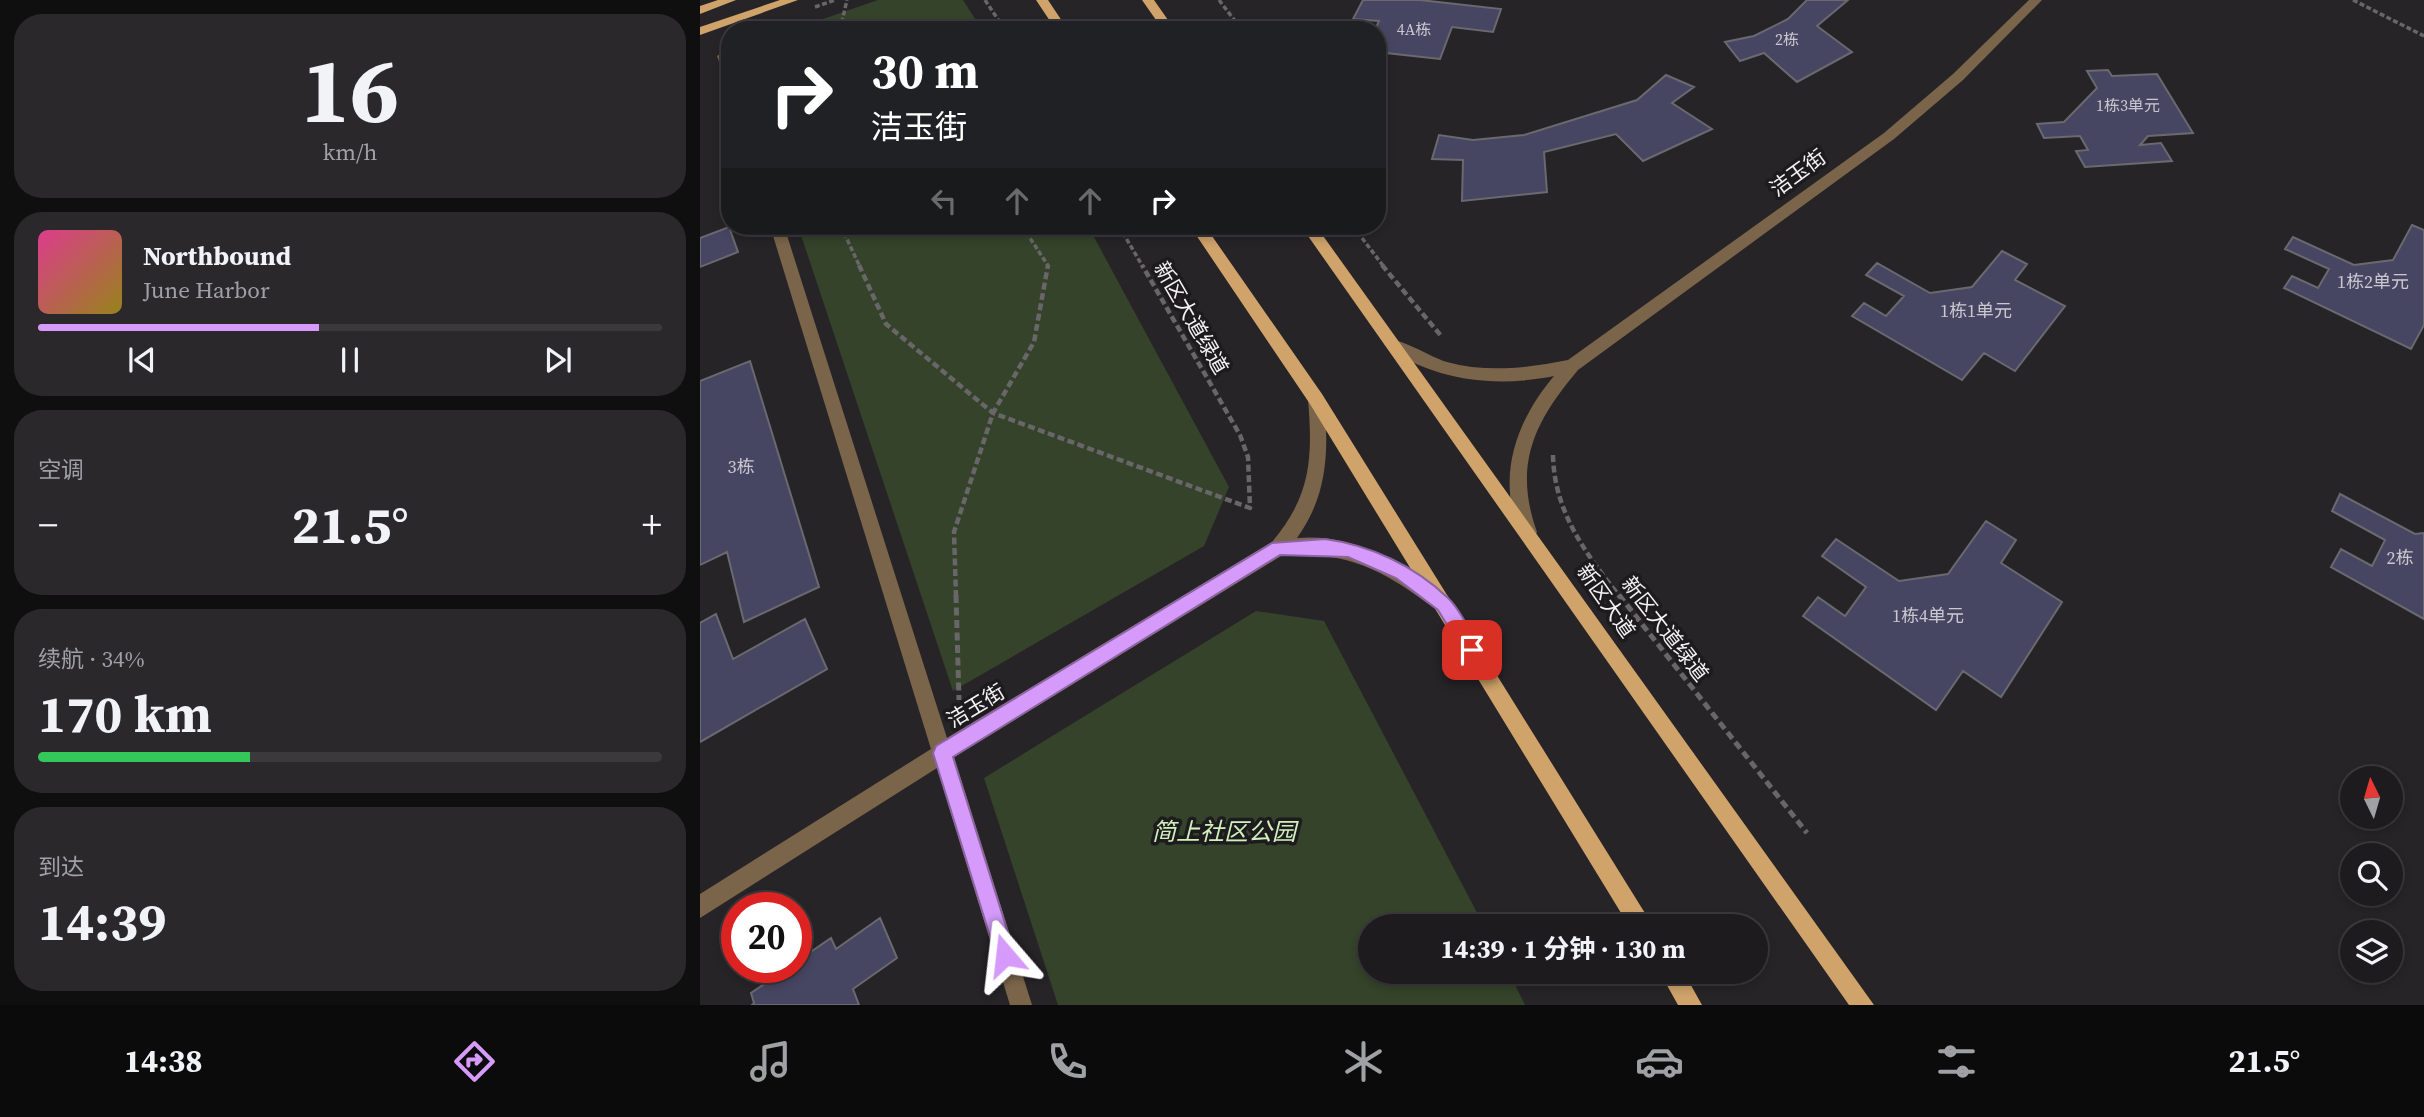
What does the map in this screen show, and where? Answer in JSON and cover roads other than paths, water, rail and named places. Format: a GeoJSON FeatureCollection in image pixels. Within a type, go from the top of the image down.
{"type":"FeatureCollection","features":[{"type":"Feature","properties":{"kind":"main road"},"geometry":{"type":"LineString","coordinates":[[700,10],[730,0]]}},
{"type":"Feature","properties":{"kind":"main road"},"geometry":{"type":"LineString","coordinates":[[730,21],[792,0]]}},
{"type":"Feature","properties":{"kind":"main road"},"geometry":{"type":"LineString","coordinates":[[1042,0],[1056,21]]}},
{"type":"Feature","properties":{"kind":"main road"},"geometry":{"type":"LineString","coordinates":[[1151,3],[1163,21]]}},
{"type":"Feature","properties":{"kind":"main road"},"geometry":{"type":"LineString","coordinates":[[700,31],[721,24]]}},
{"type":"Feature","properties":{"kind":"main road"},"geometry":{"type":"LineString","coordinates":[[1203,235],[1315,398],[1635,914]]}},
{"type":"Feature","properties":{"kind":"main road","name":"新区大道"},"geometry":{"type":"LineString","coordinates":[[1314,235],[1863,1005]]}},
{"type":"Feature","properties":{"kind":"main road"},"geometry":{"type":"LineString","coordinates":[[1678,984],[1691,1005]]}},
{"type":"Feature","properties":{"kind":"street","name":"洁玉街"},"geometry":{"type":"LineString","coordinates":[[1572,366],[1889,136],[1958,77],[2036,0]]}},
{"type":"Feature","properties":{"kind":"street"},"geometry":{"type":"LineString","coordinates":[[780,235],[1021,1005]]}},
{"type":"Feature","properties":{"kind":"street"},"geometry":{"type":"LineString","coordinates":[[1392,344],[1417,359],[1464,374],[1534,374],[1572,366]]}},
{"type":"Feature","properties":{"kind":"street"},"geometry":{"type":"LineString","coordinates":[[1531,538],[1520,515],[1516,488],[1519,455],[1536,409],[1572,366]]}},
{"type":"Feature","properties":{"kind":"street","name":"洁玉街"},"geometry":{"type":"LineString","coordinates":[[700,907],[942,753],[1278,548],[1302,521],[1318,469],[1315,398]]}},
{"type":"Feature","properties":{"kind":"street"},"geometry":{"type":"LineString","coordinates":[[1278,548],[1348,549],[1402,573],[1444,604]]}},
{"type":"Feature","properties":{"kind":"park label","name":"简上社区公园"},"geometry":{"type":"Point","coordinates":[1224,832]}}]}
